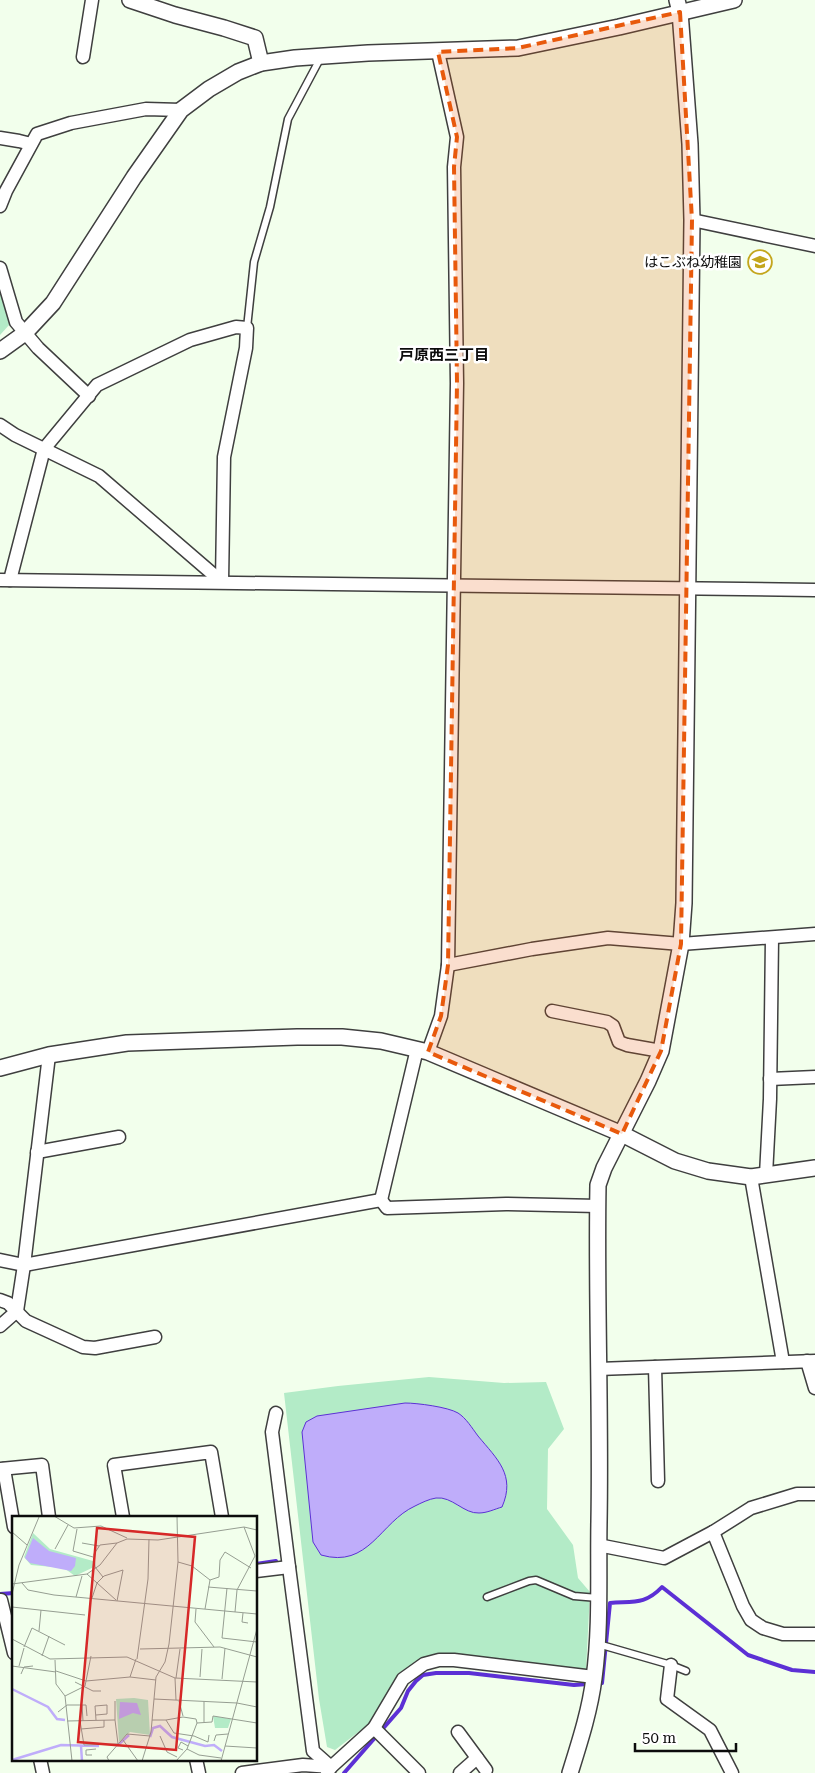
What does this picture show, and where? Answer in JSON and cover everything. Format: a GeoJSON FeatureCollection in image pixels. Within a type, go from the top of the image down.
{"type":"FeatureCollection","features":[{"type":"Feature","properties":{"kind":"street"},"geometry":{"type":"LineString","coordinates":[[83,57],[92,0]]}},
{"type":"Feature","properties":{"kind":"street"},"geometry":{"type":"LineString","coordinates":[[130,0],[255,38],[261,63]]}},
{"type":"Feature","properties":{"kind":"street"},"geometry":{"type":"LineString","coordinates":[[0,350],[25,333],[53,303],[134,177],[181,110],[209,89],[238,72],[261,63],[295,58],[518,48],[619,27],[679,6],[734,0]]}},
{"type":"Feature","properties":{"kind":"street"},"geometry":{"type":"LineString","coordinates":[[570,1773],[585,1724],[594,1677],[597,1644],[600,1461],[597,1292],[598,1185],[604,1168],[661,1051],[681,944],[684,903],[692,220],[690,144],[679,6]]}},
{"type":"Feature","properties":{"kind":"street"},"geometry":{"type":"LineString","coordinates":[[381,1200],[423,1051],[441,1016],[448,965],[457,383],[454,167],[458,136],[438,52]]}},
{"type":"Feature","properties":{"kind":"street"},"geometry":{"type":"LineString","coordinates":[[0,206],[37,134],[70,123],[146,109],[181,110]]}},
{"type":"Feature","properties":{"kind":"street"},"geometry":{"type":"LineString","coordinates":[[0,138],[31,144]]}},
{"type":"Feature","properties":{"kind":"street"},"geometry":{"type":"LineString","coordinates":[[692,220],[815,246]]}},
{"type":"Feature","properties":{"kind":"street"},"geometry":{"type":"LineString","coordinates":[[0,268],[16,322],[38,348],[90,396]]}},
{"type":"Feature","properties":{"kind":"street"},"geometry":{"type":"LineString","coordinates":[[222,582],[224,458],[246,348],[247,328],[236,327],[190,340],[97,385],[90,396],[44,449],[5,580],[453,585],[688,590],[815,590]]}},
{"type":"Feature","properties":{"kind":"street"},"geometry":{"type":"LineString","coordinates":[[0,425],[15,435],[99,476],[222,582]]}},
{"type":"Feature","properties":{"kind":"street"},"geometry":{"type":"LineString","coordinates":[[448,965],[532,949],[608,938],[681,944],[815,934]]}},
{"type":"Feature","properties":{"kind":"street"},"geometry":{"type":"LineString","coordinates":[[766,1175],[770,1079],[772,938]]}},
{"type":"Feature","properties":{"kind":"street"},"geometry":{"type":"LineString","coordinates":[[552,1011],[607,1022],[613,1026],[619,1042],[661,1051]]}},
{"type":"Feature","properties":{"kind":"street"},"geometry":{"type":"LineString","coordinates":[[0,1068],[49,1055],[127,1043],[342,1036],[381,1041],[423,1051],[622,1134],[675,1161],[708,1171],[750,1177],[815,1168]]}},
{"type":"Feature","properties":{"kind":"street"},"geometry":{"type":"LineString","coordinates":[[0,1326],[17,1312],[49,1055]]}},
{"type":"Feature","properties":{"kind":"street"},"geometry":{"type":"LineString","coordinates":[[770,1079],[815,1077]]}},
{"type":"Feature","properties":{"kind":"street"},"geometry":{"type":"LineString","coordinates":[[38,1152],[119,1137]]}},
{"type":"Feature","properties":{"kind":"street"},"geometry":{"type":"LineString","coordinates":[[750,1177],[783,1362]]}},
{"type":"Feature","properties":{"kind":"street"},"geometry":{"type":"LineString","coordinates":[[381,1200],[387,1208],[506,1204],[598,1206]]}},
{"type":"Feature","properties":{"kind":"street"},"geometry":{"type":"LineString","coordinates":[[0,1260],[24,1265],[381,1200]]}},
{"type":"Feature","properties":{"kind":"street"},"geometry":{"type":"LineString","coordinates":[[0,1300],[8,1303],[26,1321],[84,1348],[95,1348],[155,1337]]}},
{"type":"Feature","properties":{"kind":"street"},"geometry":{"type":"LineString","coordinates":[[598,1369],[811,1361],[815,1388]]}},
{"type":"Feature","properties":{"kind":"street"},"geometry":{"type":"LineString","coordinates":[[655,1367],[658,1481]]}},
{"type":"Feature","properties":{"kind":"street"},"geometry":{"type":"LineString","coordinates":[[276,1413],[272,1432],[313,1751],[329,1770]]}},
{"type":"Feature","properties":{"kind":"street"},"geometry":{"type":"LineString","coordinates":[[123,1516],[114,1465],[211,1452],[222,1516]]}},
{"type":"Feature","properties":{"kind":"street"},"geometry":{"type":"LineString","coordinates":[[12,1517],[2,1469],[42,1465],[49,1516]]}},
{"type":"Feature","properties":{"kind":"street"},"geometry":{"type":"LineString","coordinates":[[598,1545],[664,1558],[713,1532],[751,1508],[797,1494],[815,1494]]}},
{"type":"Feature","properties":{"kind":"street"},"geometry":{"type":"LineString","coordinates":[[713,1532],[743,1606],[751,1620],[763,1628],[783,1634],[815,1634]]}},
{"type":"Feature","properties":{"kind":"street"},"geometry":{"type":"LineString","coordinates":[[258,1570],[289,1567]]}},
{"type":"Feature","properties":{"kind":"street"},"geometry":{"type":"LineString","coordinates":[[5,1600],[12,1641]]}},
{"type":"Feature","properties":{"kind":"street"},"geometry":{"type":"LineString","coordinates":[[329,1770],[374,1728],[403,1679],[424,1664],[439,1660],[454,1660],[594,1677]]}},
{"type":"Feature","properties":{"kind":"street"},"geometry":{"type":"LineString","coordinates":[[671,1665],[667,1700],[710,1730],[732,1773]]}},
{"type":"Feature","properties":{"kind":"street"},"geometry":{"type":"LineString","coordinates":[[374,1728],[419,1773]]}},
{"type":"Feature","properties":{"kind":"street"},"geometry":{"type":"LineString","coordinates":[[458,1732],[486,1770]]}},
{"type":"Feature","properties":{"kind":"street"},"geometry":{"type":"LineString","coordinates":[[460,1773],[477,1758]]}},
{"type":"Feature","properties":{"kind":"street"},"geometry":{"type":"LineString","coordinates":[[40,1760],[43,1773]]}},
{"type":"Feature","properties":{"kind":"street"},"geometry":{"type":"LineString","coordinates":[[196,1760],[199,1773]]}},
{"type":"Feature","properties":{"kind":"street"},"geometry":{"type":"LineString","coordinates":[[242,1773],[303,1765],[329,1770]]}},
{"type":"Feature","properties":{"kind":"lane"},"geometry":{"type":"LineString","coordinates":[[247,328],[254,262],[270,207],[288,119],[322,56]]}},
{"type":"Feature","properties":{"kind":"lane"},"geometry":{"type":"LineString","coordinates":[[487,1598],[536,1580],[566,1593],[598,1598]]}},
{"type":"Feature","properties":{"kind":"lane"},"geometry":{"type":"LineString","coordinates":[[597,1644],[686,1671]]}},
{"type":"Feature","properties":{"kind":"highlighted area"},"geometry":{"type":"Polygon","coordinates":[[[680,12],[692,220],[681,944],[661,1051],[622,1134],[428,1052],[441,1016],[448,965],[457,383],[454,167],[457,137],[438,52],[518,48],[680,12]]]}},
{"type":"Feature","properties":{"kind":"green space"},"geometry":{"type":"Polygon","coordinates":[[[0,289],[10,324],[0,335],[0,289]]]}},
{"type":"Feature","properties":{"kind":"green space"},"geometry":{"type":"Polygon","coordinates":[[[429,1377],[504,1383],[546,1382],[564,1429],[548,1449],[547,1509],[573,1545],[578,1578],[590,1592],[586,1670],[442,1654],[421,1658],[399,1673],[370,1723],[335,1750],[327,1747],[319,1699],[284,1393],[429,1377]]]}},
{"type":"Feature","properties":{"kind":"shaded area"},"geometry":{"type":"Polygon","coordinates":[[[405,1403],[447,1409],[458,1413],[466,1420],[498,1460],[506,1477],[506,1496],[502,1507],[474,1513],[442,1498],[428,1500],[403,1513],[363,1550],[351,1556],[337,1558],[321,1555],[313,1542],[302,1432],[306,1422],[317,1416],[405,1403]]]}},
{"type":"Feature","properties":{"kind":"waterway"},"geometry":{"type":"LineString","coordinates":[[258,1564],[276,1561]]}},
{"type":"Feature","properties":{"kind":"waterway"},"geometry":{"type":"LineString","coordinates":[[598,1684],[602,1683],[610,1603],[638,1601],[650,1597],[662,1587],[748,1655],[792,1670],[815,1672]]}},
{"type":"Feature","properties":{"kind":"waterway"},"geometry":{"type":"LineString","coordinates":[[0,1594],[12,1593]]}},
{"type":"Feature","properties":{"kind":"waterway"},"geometry":{"type":"LineString","coordinates":[[344,1773],[401,1708],[408,1691],[423,1675],[469,1673],[574,1685],[588,1684]]}},
{"type":"Feature","properties":{"kind":"place","name":"はこぶね幼稚園"},"geometry":{"type":"Point","coordinates":[760,262]}},
{"type":"Feature","properties":{"kind":"district","name":"戸原西三丁目"},"geometry":{"type":"Point","coordinates":[444,355]}}]}
